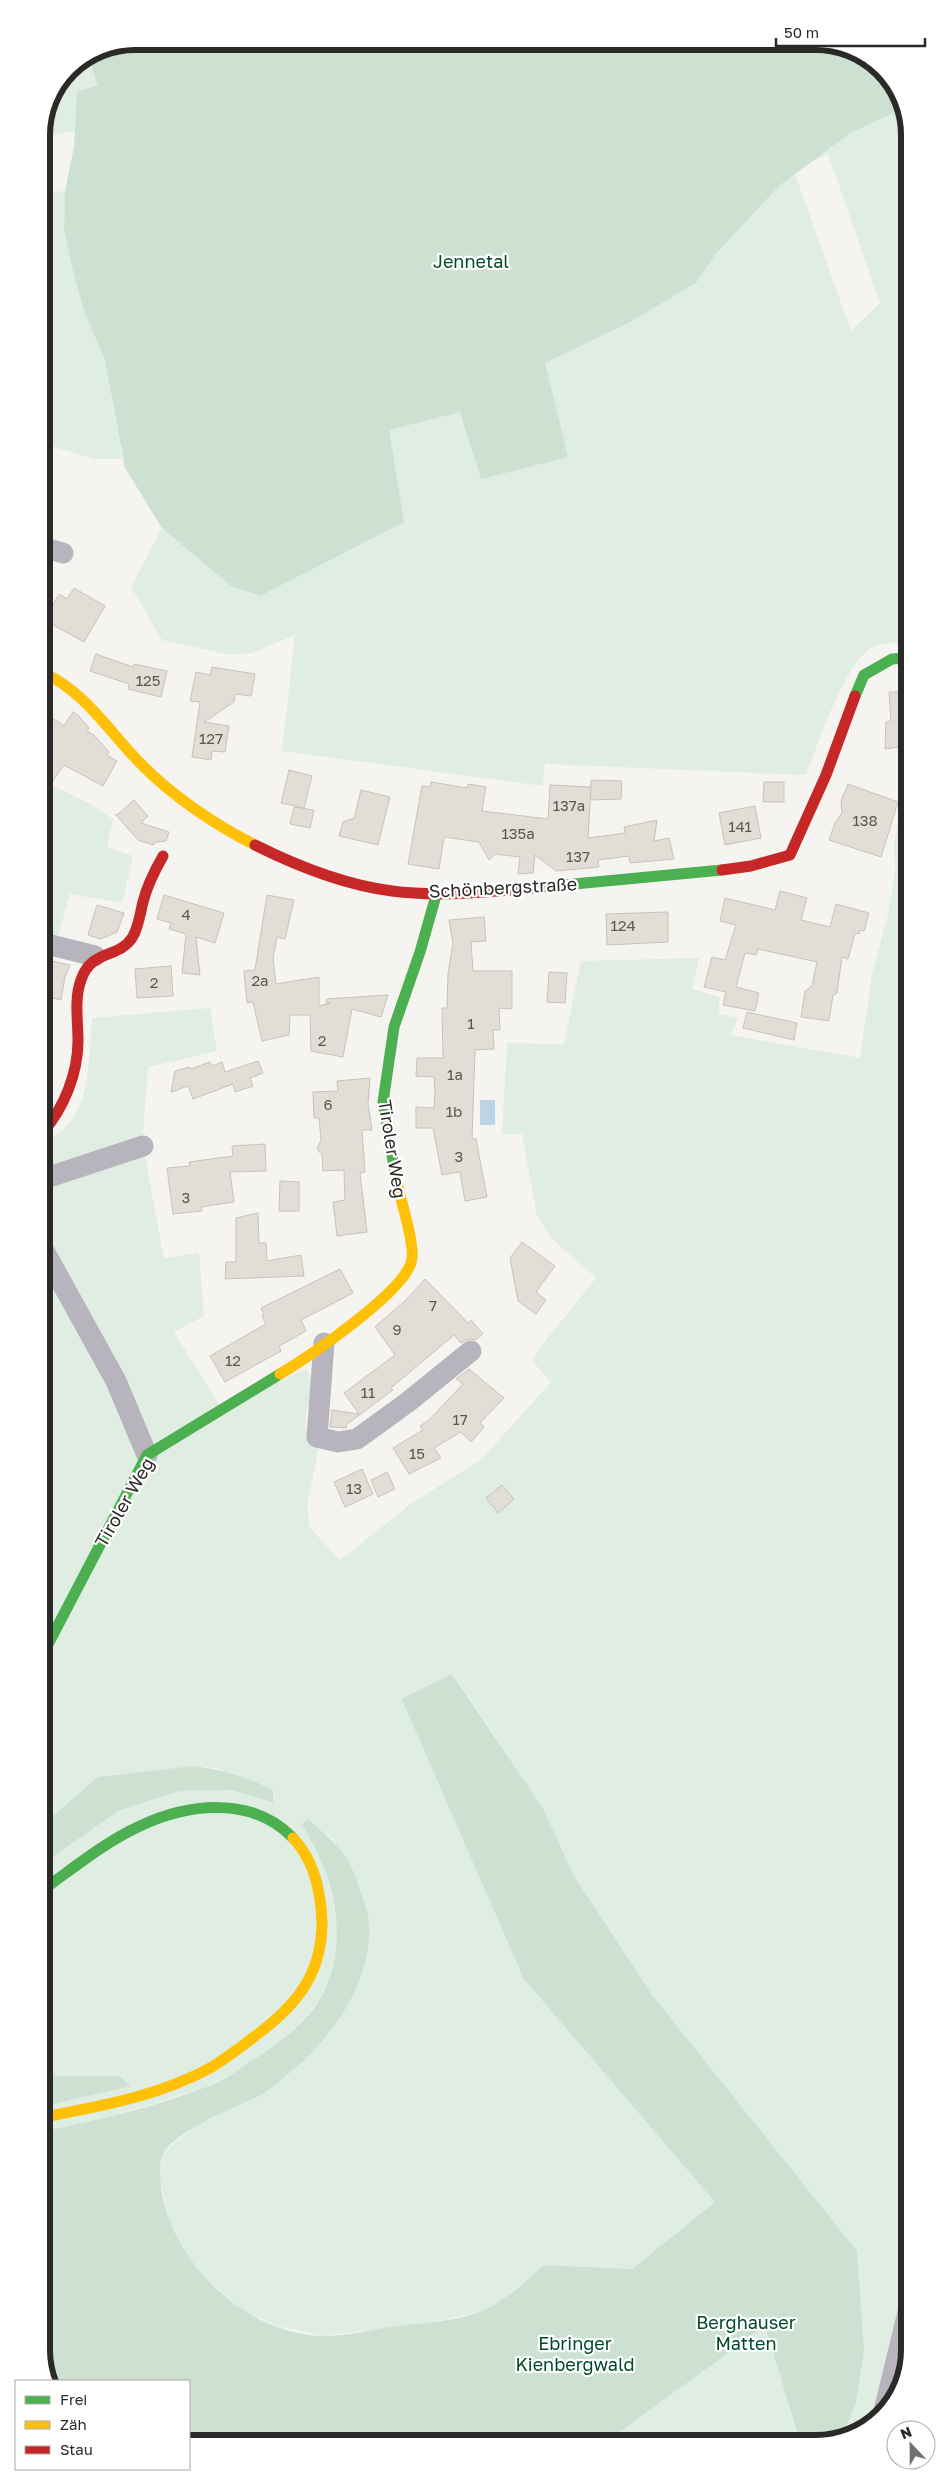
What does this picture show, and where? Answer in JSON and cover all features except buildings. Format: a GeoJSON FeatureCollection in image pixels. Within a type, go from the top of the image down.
{"type":"FeatureCollection","features":[{"type":"Feature","properties":{"kind":"street"},"geometry":{"type":"LineString","coordinates":[[50,549],[63,553]]}},
{"type":"Feature","properties":{"kind":"street","name":"Schönbergstraße"},"geometry":{"type":"LineString","coordinates":[[50,675],[77,694],[143,767],[210,817],[254,844],[294,863],[385,890],[437,892],[511,891],[726,871],[766,863],[790,855],[826,775],[849,708],[864,675],[892,659],[901,658]]}},
{"type":"Feature","properties":{"kind":"street"},"geometry":{"type":"LineString","coordinates":[[50,945],[95,956],[122,947],[132,938],[154,871],[163,856]]}},
{"type":"Feature","properties":{"kind":"street","name":"Tiroler Weg"},"geometry":{"type":"LineString","coordinates":[[50,1640],[146,1455],[290,1368],[347,1328],[396,1286],[411,1263],[412,1247],[397,1186],[383,1102],[394,1027],[420,952],[437,892]]}},
{"type":"Feature","properties":{"kind":"street"},"geometry":{"type":"LineString","coordinates":[[50,1121],[68,1091],[78,1051],[78,989],[85,970],[95,956]]}},
{"type":"Feature","properties":{"kind":"street"},"geometry":{"type":"LineString","coordinates":[[50,1177],[143,1146]]}},
{"type":"Feature","properties":{"kind":"street"},"geometry":{"type":"LineString","coordinates":[[50,1262],[116,1381],[146,1455]]}},
{"type":"Feature","properties":{"kind":"street"},"geometry":{"type":"LineString","coordinates":[[324,1343],[317,1437],[338,1442],[357,1438],[408,1402],[471,1351]]}},
{"type":"Feature","properties":{"kind":"street"},"geometry":{"type":"LineString","coordinates":[[50,1886],[113,1839],[138,1824],[184,1811],[232,1807],[248,1810],[263,1816],[282,1827],[297,1844],[311,1867],[319,1890],[323,1915],[320,1942],[313,1968],[299,1996],[273,2023],[232,2054],[204,2071],[159,2089],[122,2101],[50,2116]]}},
{"type":"Feature","properties":{"kind":"street"},"geometry":{"type":"LineString","coordinates":[[888,2394],[901,2341]]}},
{"type":"Feature","properties":{"kind":"green space"},"geometry":{"type":"Polygon","coordinates":[[[135,50],[821,50],[838,53],[890,94],[898,113],[901,135],[901,642],[873,647],[863,655],[852,669],[825,725],[806,775],[545,764],[543,786],[282,751],[295,635],[252,653],[231,655],[162,640],[131,587],[162,528],[231,586],[260,596],[404,521],[88,128],[50,136],[53,113],[64,88],[88,64],[103,56],[135,50]],[[828,154],[789,173],[646,312],[696,283],[715,255],[779,186],[795,174],[851,331],[880,303],[828,154]]]}},
{"type":"Feature","properties":{"kind":"green space","name":"Jennetal"},"geometry":{"type":"Polygon","coordinates":[[[135,50],[821,50],[848,56],[872,71],[890,93],[897,111],[850,133],[779,186],[715,255],[696,283],[628,323],[545,363],[568,457],[481,479],[460,412],[389,430],[404,522],[260,596],[231,586],[162,528],[125,468],[105,361],[84,311],[64,229],[65,191],[74,147],[77,92],[98,85],[90,63],[103,56],[135,50]]]}},
{"type":"Feature","properties":{"kind":"green space"},"geometry":{"type":"Polygon","coordinates":[[[65,191],[64,229],[84,311],[105,361],[122,457],[119,459],[94,459],[50,445],[50,192],[65,191]]]}},
{"type":"Feature","properties":{"kind":"green space"},"geometry":{"type":"Polygon","coordinates":[[[50,784],[90,804],[113,819],[107,847],[133,856],[122,903],[70,894],[58,936],[50,935],[50,784]]]}},
{"type":"Feature","properties":{"kind":"green space","name":"Berghauser Matten"},"geometry":{"type":"Polygon","coordinates":[[[901,812],[901,2350],[899,2367],[892,2388],[872,2414],[845,2430],[856,2402],[863,2354],[820,2435],[816,2435],[190,2435],[190,2380],[55,2380],[52,2365],[166,2221],[194,2272],[243,2318],[323,2347],[632,2282],[715,2202],[632,2269],[544,2265],[500,2302],[480,2312],[433,2322],[324,2336],[277,2326],[241,2309],[209,2282],[191,2261],[169,2220],[160,2180],[162,2157],[170,2146],[193,2128],[264,2093],[332,2030],[346,1858],[331,1838],[308,1819],[331,1894],[337,1940],[334,1965],[325,1988],[312,2009],[296,2028],[276,2045],[255,2060],[207,2086],[125,2112],[50,2130],[50,2104],[119,2076],[58,2076],[50,2074],[50,1859],[120,1810],[180,1791],[232,1790],[272,1803],[273,1791],[216,1768],[192,1766],[98,1777],[50,1818],[50,1188],[145,1156],[164,1259],[199,1252],[204,1316],[174,1332],[221,1408],[307,1369],[311,1386],[305,1420],[306,1428],[308,1437],[320,1443],[307,1505],[310,1528],[340,1560],[412,1503],[482,1459],[551,1382],[533,1362],[538,1350],[596,1278],[552,1239],[537,1216],[522,1134],[502,1134],[507,1043],[564,1044],[581,961],[699,958],[692,989],[720,997],[718,1014],[738,1018],[731,1035],[860,1058],[872,974],[888,915],[895,872],[894,845],[901,812]],[[453,1674],[403,1698],[860,2305],[857,2251],[653,1996],[574,1876],[543,1808],[453,1674]]]}},
{"type":"Feature","properties":{"kind":"green space"},"geometry":{"type":"Polygon","coordinates":[[[210,1008],[217,1051],[148,1067],[143,1135],[94,1154],[50,1167],[50,1138],[69,1124],[76,1114],[85,1088],[92,1018],[210,1008]]]}},
{"type":"Feature","properties":{"kind":"green space","name":"Ebringer Kienbergwald"},"geometry":{"type":"Polygon","coordinates":[[[452,1674],[543,1808],[574,1876],[653,1996],[857,2251],[864,2351],[856,2402],[845,2430],[827,2434],[798,2435],[765,2326],[615,2435],[190,2435],[190,2380],[55,2380],[50,2350],[50,2130],[148,2106],[214,2084],[269,2050],[307,2017],[321,1997],[329,1981],[334,1964],[337,1928],[332,1892],[326,1874],[316,1849],[302,1824],[308,1819],[328,1836],[341,1851],[355,1876],[366,1906],[369,1921],[368,1945],[364,1965],[357,1985],[337,2023],[309,2055],[268,2091],[189,2130],[166,2150],[161,2161],[160,2173],[163,2197],[170,2220],[186,2252],[197,2269],[211,2284],[245,2311],[284,2329],[304,2334],[343,2335],[429,2323],[473,2314],[491,2307],[515,2290],[544,2265],[632,2269],[715,2202],[524,1979],[403,1702],[403,1698],[452,1674]]]}},
{"type":"Feature","properties":{"kind":"green space"},"geometry":{"type":"Polygon","coordinates":[[[192,1766],[203,1767],[243,1777],[273,1790],[273,1803],[232,1790],[180,1791],[120,1810],[50,1859],[50,1818],[98,1777],[192,1766]]]}},
{"type":"Feature","properties":{"kind":"green space"},"geometry":{"type":"Polygon","coordinates":[[[50,2074],[58,2076],[119,2076],[131,2086],[50,2105],[50,2074]]]}},
{"type":"Feature","properties":{"kind":"water"},"geometry":{"type":"Polygon","coordinates":[[[480,1100],[495,1100],[495,1125],[480,1125],[480,1100]]]}},
{"type":"Feature","properties":{"kind":"traffic: fast"},"geometry":{"type":"LineString","coordinates":[[855,696],[864,675],[892,659],[901,658]]}},
{"type":"Feature","properties":{"kind":"traffic: fast"},"geometry":{"type":"LineString","coordinates":[[532,888],[722,870]]}},
{"type":"Feature","properties":{"kind":"traffic: fast"},"geometry":{"type":"LineString","coordinates":[[395,1173],[383,1102],[394,1027],[420,952],[437,892]]}},
{"type":"Feature","properties":{"kind":"traffic: fast"},"geometry":{"type":"LineString","coordinates":[[50,1641],[147,1455],[280,1374]]}},
{"type":"Feature","properties":{"kind":"traffic: fast"},"geometry":{"type":"LineString","coordinates":[[50,1885],[90,1855],[127,1832],[159,1818],[179,1812],[220,1808],[240,1810],[259,1815],[277,1824],[293,1838]]}},
{"type":"Feature","properties":{"kind":"traffic: slow"},"geometry":{"type":"LineString","coordinates":[[50,676],[72,690],[154,777],[225,829],[255,845]]}},
{"type":"Feature","properties":{"kind":"traffic: slow"},"geometry":{"type":"LineString","coordinates":[[280,1374],[353,1323],[391,1291],[404,1276],[411,1263],[412,1255],[395,1173]]}},
{"type":"Feature","properties":{"kind":"traffic: slow"},"geometry":{"type":"LineString","coordinates":[[50,2116],[129,2099],[191,2078],[231,2055],[288,2008],[306,1984],[313,1970],[321,1940],[322,1922],[315,1877],[306,1856],[293,1838]]}},
{"type":"Feature","properties":{"kind":"traffic: jam"},"geometry":{"type":"LineString","coordinates":[[722,870],[751,866],[790,855],[826,775],[855,696]]}},
{"type":"Feature","properties":{"kind":"traffic: jam"},"geometry":{"type":"LineString","coordinates":[[255,845],[322,874],[392,891],[444,894],[532,888]]}},
{"type":"Feature","properties":{"kind":"traffic: jam"},"geometry":{"type":"LineString","coordinates":[[50,1124],[68,1090],[75,1065],[78,1041],[77,1002],[79,987],[85,970],[91,963],[120,949],[132,938],[138,925],[147,890],[163,856]]}}]}
